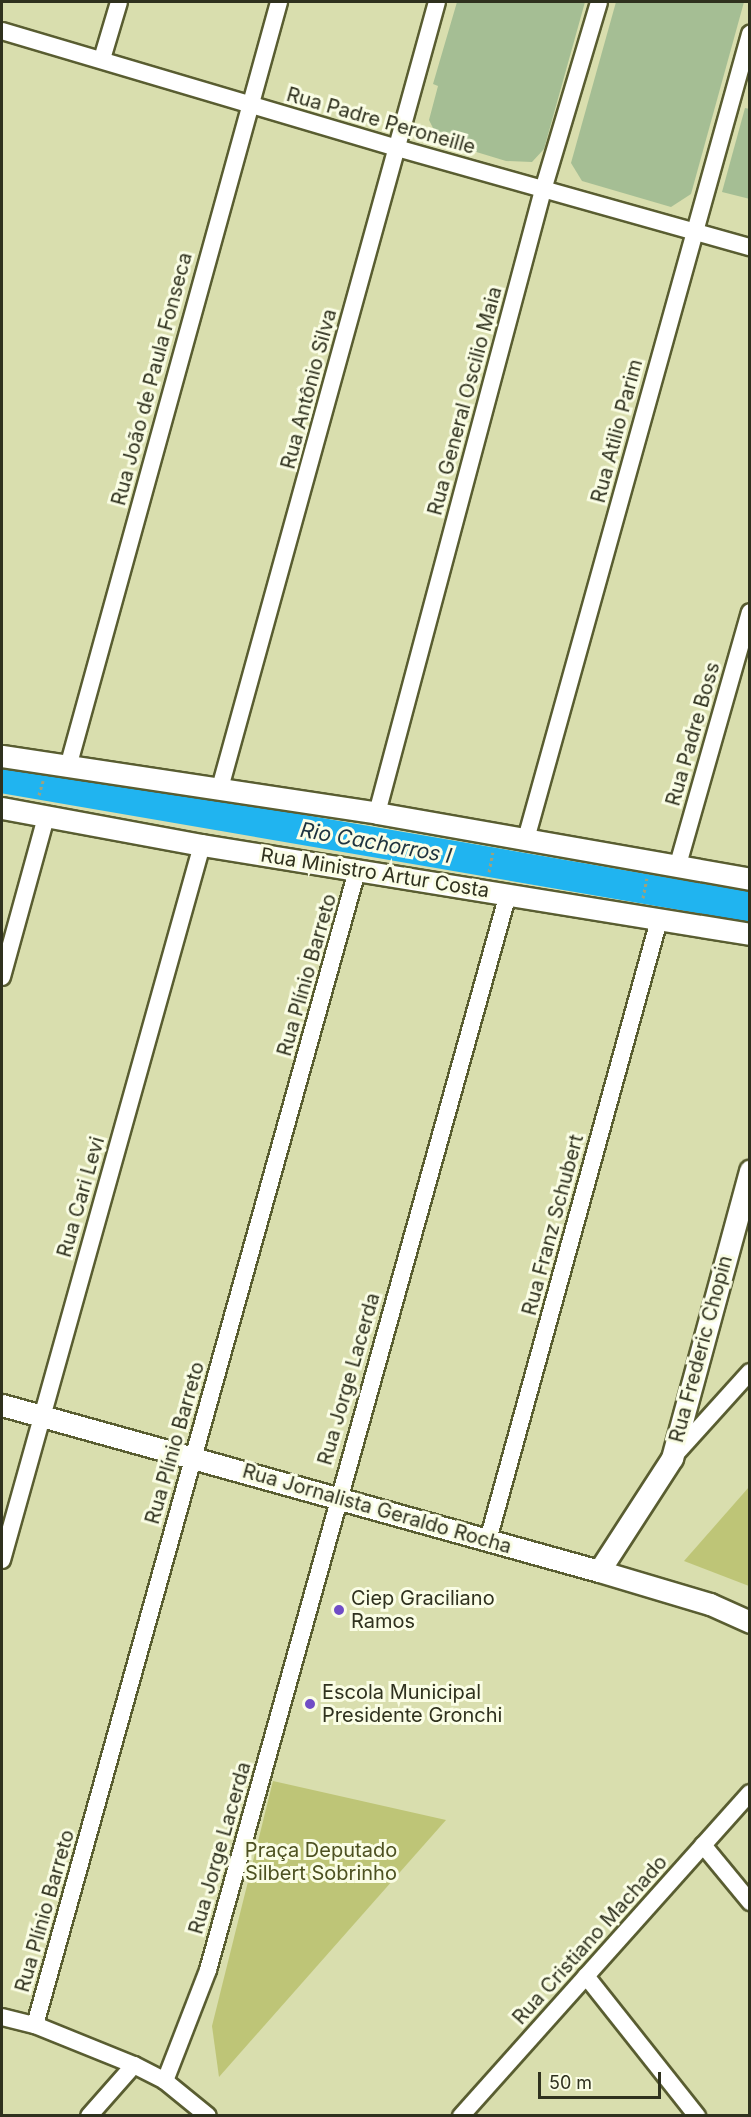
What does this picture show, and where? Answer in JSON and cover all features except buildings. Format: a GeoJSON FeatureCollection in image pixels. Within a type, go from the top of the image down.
{"type":"FeatureCollection","features":[{"type":"Feature","properties":{"kind":"street"},"geometry":{"type":"LineString","coordinates":[[102,59],[119,2]]}},
{"type":"Feature","properties":{"kind":"street","name":"Rua João de Paula Fonseca"},"geometry":{"type":"LineString","coordinates":[[68,767],[279,2]]}},
{"type":"Feature","properties":{"kind":"street","name":"Rua Antônio Silva"},"geometry":{"type":"LineString","coordinates":[[220,788],[437,2]]}},
{"type":"Feature","properties":{"kind":"street","name":"Rua General Oscilio Maia"},"geometry":{"type":"LineString","coordinates":[[376,813],[543,190],[599,2]]}},
{"type":"Feature","properties":{"kind":"street","name":"Rua Padre Peroneille"},"geometry":{"type":"LineString","coordinates":[[2,31],[397,148],[750,247]]}},
{"type":"Feature","properties":{"kind":"street","name":"Rua Atilio Parim"},"geometry":{"type":"LineString","coordinates":[[526,839],[693,231],[750,34]]}},
{"type":"Feature","properties":{"kind":"street","name":"Rua Padre Boss"},"geometry":{"type":"LineString","coordinates":[[677,868],[750,612]]}},
{"type":"Feature","properties":{"kind":"street"},"geometry":{"type":"LineString","coordinates":[[2,756],[376,813],[677,868],[750,879]]}},
{"type":"Feature","properties":{"kind":"street","name":"Rua Ministro Artur Costa"},"geometry":{"type":"LineString","coordinates":[[2,808],[41,811],[202,845],[750,934]]}},
{"type":"Feature","properties":{"kind":"street"},"geometry":{"type":"LineString","coordinates":[[2,977],[41,811]]}},
{"type":"Feature","properties":{"kind":"street","name":"Rua Cari Levi"},"geometry":{"type":"LineString","coordinates":[[2,1560],[202,845]]}},
{"type":"Feature","properties":{"kind":"street","name":"Rua Plínio Barreto"},"geometry":{"type":"LineString","coordinates":[[35,2025],[357,871]]}},
{"type":"Feature","properties":{"kind":"street","name":"Rua Jorge Lacerda"},"geometry":{"type":"LineString","coordinates":[[165,2081],[208,1970],[508,894]]}},
{"type":"Feature","properties":{"kind":"street","name":"Rua Franz Schubert"},"geometry":{"type":"LineString","coordinates":[[488,1540],[659,921]]}},
{"type":"Feature","properties":{"kind":"street","name":"Rua Frederic Chopin"},"geometry":{"type":"LineString","coordinates":[[599,1571],[672,1458],[750,1170]]}},
{"type":"Feature","properties":{"kind":"street"},"geometry":{"type":"LineString","coordinates":[[672,1458],[750,1372]]}},
{"type":"Feature","properties":{"kind":"street","name":"Rua Jornalista Geraldo Rocha"},"geometry":{"type":"LineString","coordinates":[[2,1405],[599,1571],[710,1604],[750,1622]]}},
{"type":"Feature","properties":{"kind":"street","name":"Rua Cristiano Machado"},"geometry":{"type":"LineString","coordinates":[[462,2115],[750,1793]]}},
{"type":"Feature","properties":{"kind":"street"},"geometry":{"type":"LineString","coordinates":[[703,1845],[750,1902]]}},
{"type":"Feature","properties":{"kind":"street"},"geometry":{"type":"LineString","coordinates":[[586,1976],[698,2115]]}},
{"type":"Feature","properties":{"kind":"street"},"geometry":{"type":"LineString","coordinates":[[2,2017],[35,2025],[134,2065],[165,2081],[208,2115]]}},
{"type":"Feature","properties":{"kind":"street"},"geometry":{"type":"LineString","coordinates":[[88,2115],[134,2065]]}},
{"type":"Feature","properties":{"kind":"path"},"geometry":{"type":"LineString","coordinates":[[41,811],[44,775]]}},
{"type":"Feature","properties":{"kind":"path"},"geometry":{"type":"LineString","coordinates":[[487,880],[494,848]]}},
{"type":"Feature","properties":{"kind":"path"},"geometry":{"type":"LineString","coordinates":[[641,907],[648,874]]}},
{"type":"Feature","properties":{"kind":"green space"},"geometry":{"type":"Polygon","coordinates":[[[749,1487],[749,1586],[684,1561],[749,1487]]]}},
{"type":"Feature","properties":{"kind":"green space","name":"Praça Deputado Silbert Sobrinho"},"geometry":{"type":"Polygon","coordinates":[[[273,1781],[446,1820],[219,2077],[212,2026],[273,1781]]]}},
{"type":"Feature","properties":{"kind":"waterway","name":"Rio Cachorros I"},"geometry":{"type":"LineString","coordinates":[[2,778],[750,907]]}},
{"type":"Feature","properties":{"kind":"place","name":"Ciep Graciliano Ramos"},"geometry":{"type":"Point","coordinates":[339,1610]}},
{"type":"Feature","properties":{"kind":"place","name":"Escola Municipal Presidente Gronchi"},"geometry":{"type":"Point","coordinates":[310,1704]}}]}
